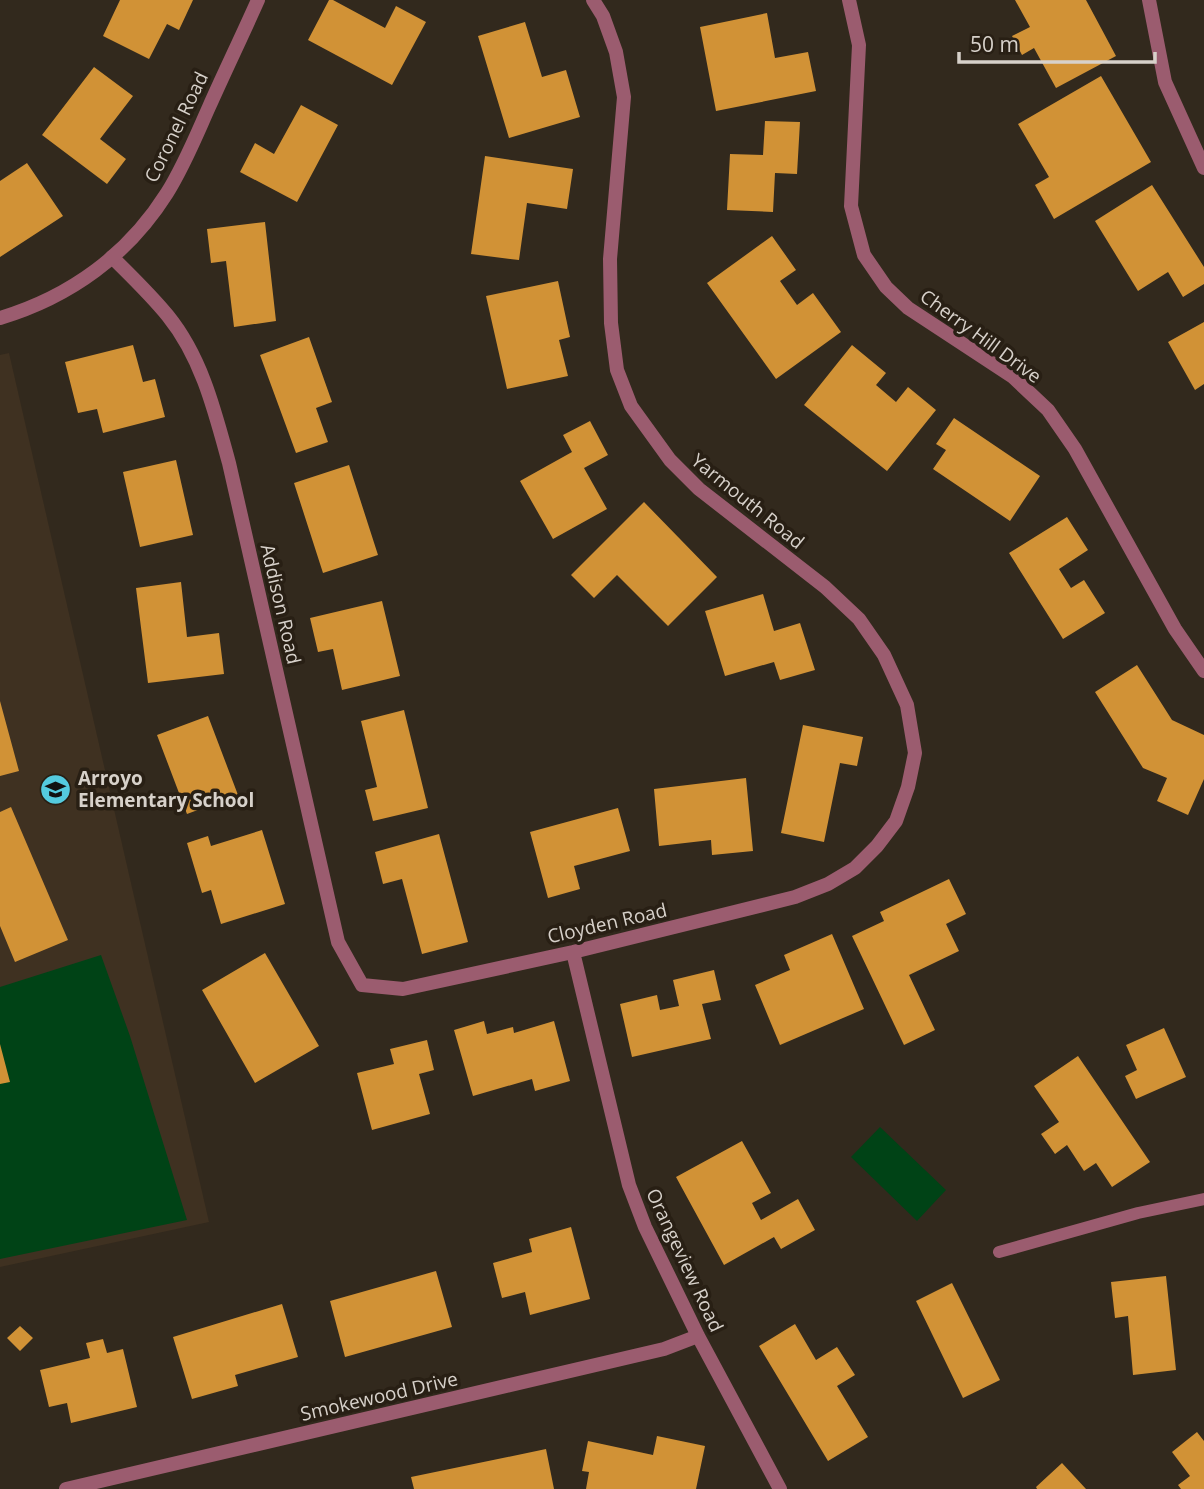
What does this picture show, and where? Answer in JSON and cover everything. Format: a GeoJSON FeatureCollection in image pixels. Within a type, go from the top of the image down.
{"type":"FeatureCollection","features":[{"type":"Feature","properties":{"kind":"street","name":"Coronel Road"},"geometry":{"type":"LineString","coordinates":[[0,318],[36,306],[91,275],[113,257],[145,223],[166,193],[189,151],[258,0]]}},
{"type":"Feature","properties":{"kind":"street","name":"Yarmouth Road"},"geometry":{"type":"LineString","coordinates":[[593,0],[603,16],[617,52],[624,97],[610,259],[611,323],[617,370],[631,406],[670,460],[699,489],[825,587],[859,619],[884,655],[907,705],[915,753],[908,787],[896,821],[877,846],[855,868]]}},
{"type":"Feature","properties":{"kind":"street","name":"Cherry Hill Drive"},"geometry":{"type":"LineString","coordinates":[[849,0],[859,45],[851,206],[864,255],[886,287],[908,308],[1013,377],[1048,410],[1075,449],[1175,629],[1204,671]]}},
{"type":"Feature","properties":{"kind":"street"},"geometry":{"type":"LineString","coordinates":[[1150,0],[1164,82],[1204,168]]}},
{"type":"Feature","properties":{"kind":"street","name":"Addison Road"},"geometry":{"type":"LineString","coordinates":[[113,257],[169,317],[192,353],[211,396],[229,463],[338,942],[362,985]]}},
{"type":"Feature","properties":{"kind":"street","name":"Cloyden Road"},"geometry":{"type":"LineString","coordinates":[[362,985],[403,989],[573,951],[795,897],[828,884],[855,868]]}},
{"type":"Feature","properties":{"kind":"street","name":"Orangeview Road"},"geometry":{"type":"LineString","coordinates":[[573,951],[629,1185],[645,1227],[698,1336],[780,1489]]}},
{"type":"Feature","properties":{"kind":"street","name":"Smokewood Drive"},"geometry":{"type":"LineString","coordinates":[[66,1489],[664,1349],[698,1336]]}},
{"type":"Feature","properties":{"kind":"lane"},"geometry":{"type":"LineString","coordinates":[[999,1252],[1138,1213],[1204,1199]]}},
{"type":"Feature","properties":{"kind":"shaded area","name":"Arroyo Elementary School"},"geometry":{"type":"Polygon","coordinates":[[[9,353],[209,1222],[0,1267],[0,355],[9,353]]]}},
{"type":"Feature","properties":{"kind":"green space"},"geometry":{"type":"Polygon","coordinates":[[[101,955],[130,1036],[187,1220],[0,1259],[0,987],[101,955]]]}},
{"type":"Feature","properties":{"kind":"green space"},"geometry":{"type":"Polygon","coordinates":[[[880,1127],[946,1190],[917,1221],[851,1157],[880,1127]]]}},
{"type":"Feature","properties":{"kind":"building"},"geometry":{"type":"Polygon","coordinates":[[[120,0],[193,0],[179,30],[167,24],[149,59],[103,36],[120,0]]]}},
{"type":"Feature","properties":{"kind":"building"},"geometry":{"type":"Polygon","coordinates":[[[329,0],[385,28],[396,6],[426,22],[392,85],[308,40],[329,0]]]}},
{"type":"Feature","properties":{"kind":"building"},"geometry":{"type":"Polygon","coordinates":[[[1015,0],[1086,0],[1116,56],[1056,88],[1034,48],[1022,55],[1012,36],[1030,27],[1015,0]]]}},
{"type":"Feature","properties":{"kind":"building"},"geometry":{"type":"Polygon","coordinates":[[[767,13],[775,58],[808,52],[816,91],[716,111],[700,27],[767,13]]]}},
{"type":"Feature","properties":{"kind":"building"},"geometry":{"type":"Polygon","coordinates":[[[525,22],[542,77],[566,70],[580,117],[509,138],[478,36],[525,22]]]}},
{"type":"Feature","properties":{"kind":"building"},"geometry":{"type":"Polygon","coordinates":[[[94,67],[133,96],[100,139],[126,159],[107,184],[42,135],[94,67]]]}},
{"type":"Feature","properties":{"kind":"building"},"geometry":{"type":"Polygon","coordinates":[[[1101,76],[1151,162],[1054,219],[1035,185],[1049,177],[1018,124],[1101,76]]]}},
{"type":"Feature","properties":{"kind":"building"},"geometry":{"type":"Polygon","coordinates":[[[301,105],[338,125],[297,202],[240,172],[255,143],[274,154],[301,105]]]}},
{"type":"Feature","properties":{"kind":"building"},"geometry":{"type":"Polygon","coordinates":[[[765,121],[800,122],[797,174],[775,173],[773,212],[727,210],[730,154],[763,155],[765,121]]]}},
{"type":"Feature","properties":{"kind":"building"},"geometry":{"type":"Polygon","coordinates":[[[485,156],[573,169],[567,209],[527,203],[519,260],[471,254],[485,156]]]}},
{"type":"Feature","properties":{"kind":"building"},"geometry":{"type":"Polygon","coordinates":[[[27,163],[63,216],[0,257],[0,181],[27,163]]]}},
{"type":"Feature","properties":{"kind":"building"},"geometry":{"type":"Polygon","coordinates":[[[1152,185],[1204,267],[1204,284],[1183,297],[1168,272],[1138,291],[1095,221],[1152,185]]]}},
{"type":"Feature","properties":{"kind":"building"},"geometry":{"type":"Polygon","coordinates":[[[265,222],[276,321],[234,327],[226,261],[211,263],[207,229],[265,222]]]}},
{"type":"Feature","properties":{"kind":"building"},"geometry":{"type":"Polygon","coordinates":[[[772,236],[796,270],[780,281],[797,305],[813,293],[841,332],[776,379],[707,283],[772,236]]]}},
{"type":"Feature","properties":{"kind":"building"},"geometry":{"type":"Polygon","coordinates":[[[558,281],[570,337],[559,340],[568,376],[507,389],[486,296],[558,281]]]}},
{"type":"Feature","properties":{"kind":"building"},"geometry":{"type":"Polygon","coordinates":[[[1204,322],[1204,384],[1195,390],[1168,342],[1204,322]]]}},
{"type":"Feature","properties":{"kind":"building"},"geometry":{"type":"Polygon","coordinates":[[[309,337],[332,402],[316,408],[328,442],[296,453],[260,355],[309,337]]]}},
{"type":"Feature","properties":{"kind":"building"},"geometry":{"type":"Polygon","coordinates":[[[133,345],[143,382],[155,379],[165,417],[103,433],[97,409],[78,413],[65,362],[133,345]]]}},
{"type":"Feature","properties":{"kind":"building"},"geometry":{"type":"Polygon","coordinates":[[[852,345],[886,373],[876,385],[896,402],[908,387],[936,410],[887,471],[804,405],[852,345]]]}},
{"type":"Feature","properties":{"kind":"building"},"geometry":{"type":"Polygon","coordinates":[[[954,418],[1040,476],[1010,521],[933,469],[946,450],[936,444],[954,418]]]}},
{"type":"Feature","properties":{"kind":"building"},"geometry":{"type":"Polygon","coordinates":[[[590,421],[608,455],[584,468],[607,509],[553,539],[520,481],[572,452],[563,435],[590,421]]]}},
{"type":"Feature","properties":{"kind":"building"},"geometry":{"type":"Polygon","coordinates":[[[176,460],[193,535],[140,547],[123,472],[176,460]]]}},
{"type":"Feature","properties":{"kind":"building"},"geometry":{"type":"Polygon","coordinates":[[[349,465],[378,555],[323,573],[294,483],[349,465]]]}},
{"type":"Feature","properties":{"kind":"building"},"geometry":{"type":"Polygon","coordinates":[[[644,502],[717,577],[668,626],[617,575],[594,598],[571,575],[644,502]]]}},
{"type":"Feature","properties":{"kind":"building"},"geometry":{"type":"Polygon","coordinates":[[[1067,517],[1088,550],[1059,569],[1071,588],[1084,580],[1105,613],[1063,639],[1009,553],[1067,517]]]}},
{"type":"Feature","properties":{"kind":"building"},"geometry":{"type":"Polygon","coordinates":[[[181,582],[187,637],[219,633],[224,674],[148,683],[136,588],[181,582]]]}},
{"type":"Feature","properties":{"kind":"building"},"geometry":{"type":"Polygon","coordinates":[[[763,594],[774,631],[800,623],[815,670],[780,680],[774,662],[725,676],[705,611],[763,594]]]}},
{"type":"Feature","properties":{"kind":"building"},"geometry":{"type":"Polygon","coordinates":[[[382,601],[400,676],[342,690],[333,649],[318,652],[310,618],[382,601]]]}},
{"type":"Feature","properties":{"kind":"building"},"geometry":{"type":"Polygon","coordinates":[[[1137,665],[1172,720],[1204,735],[1204,779],[1188,815],[1157,801],[1167,778],[1143,768],[1095,692],[1137,665]]]}},
{"type":"Feature","properties":{"kind":"building"},"geometry":{"type":"Polygon","coordinates":[[[0,701],[19,771],[0,776],[0,701]]]}},
{"type":"Feature","properties":{"kind":"building"},"geometry":{"type":"Polygon","coordinates":[[[404,710],[428,808],[373,821],[365,790],[377,787],[361,721],[404,710]]]}},
{"type":"Feature","properties":{"kind":"building"},"geometry":{"type":"Polygon","coordinates":[[[208,716],[238,795],[187,814],[157,735],[208,716]]]}},
{"type":"Feature","properties":{"kind":"building"},"geometry":{"type":"Polygon","coordinates":[[[803,725],[863,737],[857,766],[840,763],[824,842],[781,833],[803,725]]]}},
{"type":"Feature","properties":{"kind":"building"},"geometry":{"type":"Polygon","coordinates":[[[746,778],[753,851],[712,855],[711,840],[659,846],[654,789],[746,778]]]}},
{"type":"Feature","properties":{"kind":"building"},"geometry":{"type":"Polygon","coordinates":[[[11,807],[68,940],[15,962],[0,926],[0,812],[11,807]]]}},
{"type":"Feature","properties":{"kind":"building"},"geometry":{"type":"Polygon","coordinates":[[[618,808],[630,851],[574,866],[580,889],[548,898],[530,832],[618,808]]]}},
{"type":"Feature","properties":{"kind":"building"},"geometry":{"type":"Polygon","coordinates":[[[262,830],[285,904],[221,924],[211,890],[202,893],[187,843],[208,836],[211,846],[262,830]]]}},
{"type":"Feature","properties":{"kind":"building"},"geometry":{"type":"Polygon","coordinates":[[[439,834],[468,942],[422,954],[402,879],[383,884],[375,852],[439,834]]]}},
{"type":"Feature","properties":{"kind":"building"},"geometry":{"type":"Polygon","coordinates":[[[949,879],[966,914],[946,924],[959,951],[909,975],[935,1030],[904,1045],[852,936],[884,921],[880,912],[949,879]]]}},
{"type":"Feature","properties":{"kind":"building"},"geometry":{"type":"Polygon","coordinates":[[[832,934],[864,1009],[780,1045],[755,985],[790,970],[784,955],[832,934]]]}},
{"type":"Feature","properties":{"kind":"building"},"geometry":{"type":"Polygon","coordinates":[[[265,953],[319,1046],[255,1083],[202,990],[265,953]]]}},
{"type":"Feature","properties":{"kind":"building"},"geometry":{"type":"Polygon","coordinates":[[[714,970],[721,1000],[702,1004],[711,1039],[632,1057],[620,1004],[657,995],[660,1010],[679,1006],[673,980],[714,970]]]}},
{"type":"Feature","properties":{"kind":"building"},"geometry":{"type":"Polygon","coordinates":[[[484,1021],[487,1034],[513,1027],[514,1033],[554,1021],[570,1081],[535,1091],[532,1079],[473,1096],[454,1030],[484,1021]]]}},
{"type":"Feature","properties":{"kind":"building"},"geometry":{"type":"Polygon","coordinates":[[[1164,1028],[1186,1077],[1136,1099],[1125,1076],[1137,1070],[1126,1045],[1164,1028]]]}},
{"type":"Feature","properties":{"kind":"building"},"geometry":{"type":"Polygon","coordinates":[[[427,1040],[434,1070],[419,1074],[430,1114],[372,1130],[357,1073],[394,1064],[390,1049],[427,1040]]]}},
{"type":"Feature","properties":{"kind":"building"},"geometry":{"type":"Polygon","coordinates":[[[0,1044],[10,1082],[0,1084],[0,1044]]]}},
{"type":"Feature","properties":{"kind":"building"},"geometry":{"type":"Polygon","coordinates":[[[1078,1056],[1150,1162],[1112,1187],[1096,1163],[1084,1171],[1067,1145],[1055,1154],[1041,1134],[1059,1122],[1034,1086],[1078,1056]]]}},
{"type":"Feature","properties":{"kind":"building"},"geometry":{"type":"Polygon","coordinates":[[[742,1141],[771,1193],[752,1203],[761,1220],[798,1199],[815,1230],[781,1249],[774,1237],[724,1265],[676,1177],[742,1141]]]}},
{"type":"Feature","properties":{"kind":"building"},"geometry":{"type":"Polygon","coordinates":[[[571,1227],[590,1299],[530,1315],[525,1292],[502,1298],[493,1263],[532,1252],[529,1239],[571,1227]]]}},
{"type":"Feature","properties":{"kind":"building"},"geometry":{"type":"Polygon","coordinates":[[[436,1271],[452,1327],[345,1357],[330,1301],[436,1271]]]}},
{"type":"Feature","properties":{"kind":"building"},"geometry":{"type":"Polygon","coordinates":[[[1166,1276],[1176,1370],[1133,1375],[1128,1316],[1115,1318],[1111,1282],[1166,1276]]]}},
{"type":"Feature","properties":{"kind":"building"},"geometry":{"type":"Polygon","coordinates":[[[952,1283],[1000,1380],[963,1398],[916,1301],[952,1283]]]}},
{"type":"Feature","properties":{"kind":"building"},"geometry":{"type":"Polygon","coordinates":[[[282,1304],[298,1357],[235,1375],[238,1386],[192,1399],[173,1337],[282,1304]]]}},
{"type":"Feature","properties":{"kind":"building"},"geometry":{"type":"Polygon","coordinates":[[[795,1324],[816,1360],[837,1347],[855,1375],[837,1386],[868,1437],[828,1461],[759,1346],[795,1324]]]}},
{"type":"Feature","properties":{"kind":"building"},"geometry":{"type":"Polygon","coordinates":[[[20,1326],[33,1338],[20,1351],[7,1338],[20,1326]]]}},
{"type":"Feature","properties":{"kind":"building"},"geometry":{"type":"Polygon","coordinates":[[[103,1339],[107,1353],[123,1349],[137,1407],[71,1423],[67,1403],[49,1407],[40,1370],[90,1358],[86,1343],[103,1339]]]}},
{"type":"Feature","properties":{"kind":"building"},"geometry":{"type":"Polygon","coordinates":[[[1197,1432],[1204,1441],[1204,1489],[1181,1489],[1178,1485],[1190,1476],[1172,1452],[1197,1432]]]}},
{"type":"Feature","properties":{"kind":"building"},"geometry":{"type":"Polygon","coordinates":[[[657,1436],[705,1446],[696,1489],[586,1489],[589,1472],[582,1471],[588,1441],[653,1455],[657,1436]]]}},
{"type":"Feature","properties":{"kind":"building"},"geometry":{"type":"Polygon","coordinates":[[[546,1449],[554,1489],[414,1489],[411,1477],[546,1449]]]}},
{"type":"Feature","properties":{"kind":"building"},"geometry":{"type":"Polygon","coordinates":[[[1062,1463],[1086,1489],[1037,1489],[1036,1487],[1062,1463]]]}},
{"type":"Feature","properties":{"kind":"place","name":"Arroyo Elementary School"},"geometry":{"type":"Point","coordinates":[55,789]}}]}
